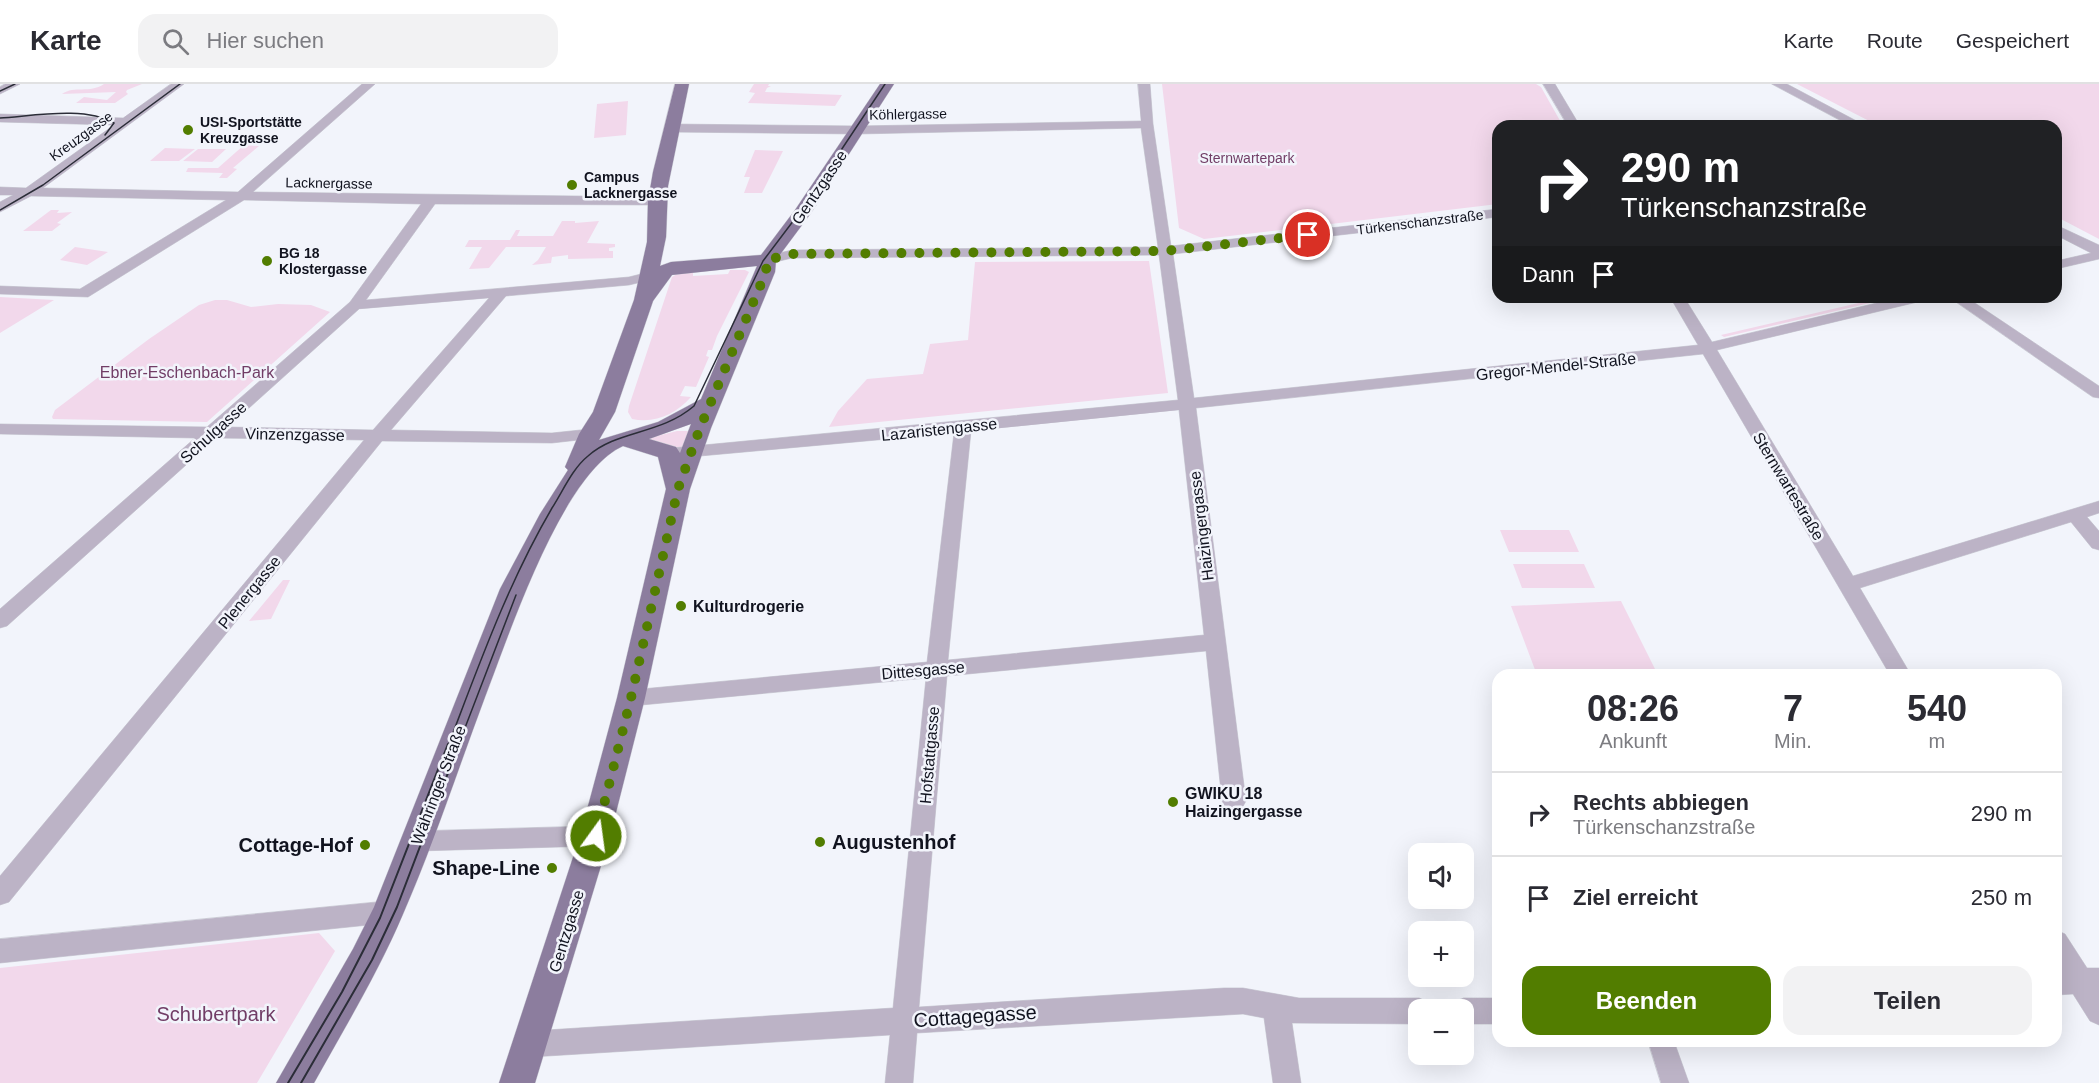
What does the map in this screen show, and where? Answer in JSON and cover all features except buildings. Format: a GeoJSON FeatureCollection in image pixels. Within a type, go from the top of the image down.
{"type":"FeatureCollection","features":[{"type":"Feature","properties":{"kind":"main road","name":"Währinger Straße"},"geometry":{"type":"LineString","coordinates":[[572,482],[590,434],[604,412],[644,300],[656,242],[657,201],[682,84]]}},
{"type":"Feature","properties":{"kind":"main road","name":"Gentzgasse"},"geometry":{"type":"LineString","coordinates":[[517,1083],[596,836],[631,698],[678,489],[711,403],[763,280],[767,260],[802,213],[887,84]]}},
{"type":"Feature","properties":{"kind":"main road"},"geometry":{"type":"LineString","coordinates":[[644,300],[657,286],[665,271],[671,268],[767,260]]}},
{"type":"Feature","properties":{"kind":"main road","name":"Währinger Straße"},"geometry":{"type":"LineString","coordinates":[[294,1083],[365,960],[388,912],[418,840],[513,589],[528,558],[572,482],[591,455],[603,447],[622,439],[667,427],[711,403]]}},
{"type":"Feature","properties":{"kind":"main road"},"geometry":{"type":"LineString","coordinates":[[604,412],[614,432],[622,439],[668,452],[673,465],[672,479],[678,489]]}},
{"type":"Feature","properties":{"kind":"street"},"geometry":{"type":"LineString","coordinates":[[0,91],[14,84]]}},
{"type":"Feature","properties":{"kind":"street","name":"Kreuzgasse"},"geometry":{"type":"LineString","coordinates":[[0,208],[30,191],[178,84]]}},
{"type":"Feature","properties":{"kind":"street"},"geometry":{"type":"LineString","coordinates":[[0,290],[83,294],[241,196],[369,84]]}},
{"type":"Feature","properties":{"kind":"street","name":"Haizingergasse"},"geometry":{"type":"LineString","coordinates":[[1144,84],[1147,124],[1187,404],[1234,801]]}},
{"type":"Feature","properties":{"kind":"street"},"geometry":{"type":"LineString","coordinates":[[1549,84],[1570,120]]}},
{"type":"Feature","properties":{"kind":"street"},"geometry":{"type":"LineString","coordinates":[[1778,84],[1848,120]]}},
{"type":"Feature","properties":{"kind":"street"},"geometry":{"type":"LineString","coordinates":[[0,118],[126,122]]}},
{"type":"Feature","properties":{"kind":"street","name":"Köhlergasse"},"geometry":{"type":"LineString","coordinates":[[671,128],[857,130],[1147,124]]}},
{"type":"Feature","properties":{"kind":"street","name":"Lacknergasse"},"geometry":{"type":"LineString","coordinates":[[0,190],[431,200],[657,201]]}},
{"type":"Feature","properties":{"kind":"street","name":"Schulgasse"},"geometry":{"type":"LineString","coordinates":[[0,621],[355,305],[431,200]]}},
{"type":"Feature","properties":{"kind":"street","name":"Türkenschanzstraße"},"geometry":{"type":"LineString","coordinates":[[767,260],[792,254],[1165,251],[1492,214]]}},
{"type":"Feature","properties":{"kind":"street"},"geometry":{"type":"LineString","coordinates":[[2062,232],[2099,253]]}},
{"type":"Feature","properties":{"kind":"street"},"geometry":{"type":"LineString","coordinates":[[2062,263],[2099,253]]}},
{"type":"Feature","properties":{"kind":"street"},"geometry":{"type":"LineString","coordinates":[[355,305],[628,280],[649,276]]}},
{"type":"Feature","properties":{"kind":"street","name":"Plenergasse"},"geometry":{"type":"LineString","coordinates":[[0,894],[377,436],[501,292]]}},
{"type":"Feature","properties":{"kind":"street","name":"Sternwartestraße"},"geometry":{"type":"LineString","coordinates":[[1681,303],[1897,669]]}},
{"type":"Feature","properties":{"kind":"street","name":"Gregor-Mendel-Straße"},"geometry":{"type":"LineString","coordinates":[[1187,404],[1690,352],[1895,303]]}},
{"type":"Feature","properties":{"kind":"street"},"geometry":{"type":"LineString","coordinates":[[1965,303],[2099,393]]}},
{"type":"Feature","properties":{"kind":"street","name":"Lazaristengasse"},"geometry":{"type":"LineString","coordinates":[[668,452],[692,452],[963,427],[1187,404]]}},
{"type":"Feature","properties":{"kind":"street","name":"Hofstattgasse"},"geometry":{"type":"LineString","coordinates":[[899,1083],[937,669],[963,427]]}},
{"type":"Feature","properties":{"kind":"street"},"geometry":{"type":"LineString","coordinates":[[0,442],[9,429]]}},
{"type":"Feature","properties":{"kind":"street","name":"Vinzenzgasse"},"geometry":{"type":"LineString","coordinates":[[9,429],[552,438],[590,434]]}},
{"type":"Feature","properties":{"kind":"street"},"geometry":{"type":"LineString","coordinates":[[1848,585],[2099,507]]}},
{"type":"Feature","properties":{"kind":"street"},"geometry":{"type":"LineString","coordinates":[[2075,515],[2099,543]]}},
{"type":"Feature","properties":{"kind":"street","name":"Dittesgasse"},"geometry":{"type":"LineString","coordinates":[[631,698],[1215,642]]}},
{"type":"Feature","properties":{"kind":"street"},"geometry":{"type":"LineString","coordinates":[[418,840],[596,836]]}},
{"type":"Feature","properties":{"kind":"street"},"geometry":{"type":"LineString","coordinates":[[0,951],[388,912]]}},
{"type":"Feature","properties":{"kind":"street"},"geometry":{"type":"LineString","coordinates":[[2062,953],[2078,982],[2099,1012]]}},
{"type":"Feature","properties":{"kind":"street","name":"Cottagegasse"},"geometry":{"type":"LineString","coordinates":[[531,1044],[1224,1001],[1243,1001],[1299,1011],[1408,1011]]}},
{"type":"Feature","properties":{"kind":"street"},"geometry":{"type":"LineString","coordinates":[[1276,1007],[1287,1083]]}},
{"type":"Feature","properties":{"kind":"street"},"geometry":{"type":"LineString","coordinates":[[1474,1011],[1492,1011]]}},
{"type":"Feature","properties":{"kind":"street"},"geometry":{"type":"LineString","coordinates":[[1662,1047],[1675,1083]]}},
{"type":"Feature","properties":{"kind":"green space"},"geometry":{"type":"Polygon","coordinates":[[[104,84],[142,84],[127,90],[128,94],[115,103],[76,103],[84,97],[107,100],[116,92],[62,94],[72,90],[93,89],[104,84]]]}},
{"type":"Feature","properties":{"kind":"green space"},"geometry":{"type":"Polygon","coordinates":[[[754,84],[769,84],[768,86],[771,86],[765,92],[842,95],[835,106],[748,103],[755,93],[749,92],[754,84]]]}},
{"type":"Feature","properties":{"kind":"green space","name":"Sternwartepark"},"geometry":{"type":"Polygon","coordinates":[[[1162,84],[1536,84],[1541,87],[1560,120],[1492,120],[1492,205],[1204,239],[1179,228],[1162,84]]]}},
{"type":"Feature","properties":{"kind":"green space"},"geometry":{"type":"Polygon","coordinates":[[[1797,84],[2099,84],[2099,239],[2062,220],[2062,120],[1867,120],[1797,84]]]}},
{"type":"Feature","properties":{"kind":"green space"},"geometry":{"type":"Polygon","coordinates":[[[628,101],[626,135],[594,138],[597,104],[628,101]]]}},
{"type":"Feature","properties":{"kind":"green space"},"geometry":{"type":"Polygon","coordinates":[[[244,145],[259,146],[233,168],[237,169],[227,178],[219,178],[223,173],[186,172],[188,168],[218,168],[244,145]]]}},
{"type":"Feature","properties":{"kind":"green space"},"geometry":{"type":"Polygon","coordinates":[[[165,148],[195,149],[179,161],[150,161],[165,148]]]}},
{"type":"Feature","properties":{"kind":"green space"},"geometry":{"type":"Polygon","coordinates":[[[198,149],[226,149],[212,162],[183,161],[198,149]]]}},
{"type":"Feature","properties":{"kind":"green space"},"geometry":{"type":"Polygon","coordinates":[[[755,150],[783,151],[762,193],[744,193],[750,177],[744,177],[755,150]]]}},
{"type":"Feature","properties":{"kind":"green space"},"geometry":{"type":"Polygon","coordinates":[[[51,210],[59,210],[57,213],[72,212],[57,223],[61,224],[52,231],[23,231],[51,210]]]}},
{"type":"Feature","properties":{"kind":"green space"},"geometry":{"type":"Polygon","coordinates":[[[562,221],[575,221],[575,223],[599,221],[587,243],[615,244],[615,247],[609,248],[609,251],[613,251],[613,258],[568,259],[568,255],[552,257],[551,263],[532,265],[546,247],[506,247],[489,268],[469,269],[482,247],[465,247],[469,240],[510,240],[516,230],[520,230],[517,236],[553,236],[562,221]]]}},
{"type":"Feature","properties":{"kind":"green space"},"geometry":{"type":"Polygon","coordinates":[[[75,247],[108,252],[87,265],[60,260],[75,247]]]}},
{"type":"Feature","properties":{"kind":"green space"},"geometry":{"type":"Polygon","coordinates":[[[1149,261],[1168,393],[829,427],[838,411],[867,379],[923,374],[930,344],[968,340],[975,262],[1149,261]]]}},
{"type":"Feature","properties":{"kind":"green space"},"geometry":{"type":"Polygon","coordinates":[[[730,270],[749,272],[712,350],[708,350],[706,356],[709,357],[696,387],[685,386],[680,396],[691,397],[672,413],[657,419],[632,419],[628,412],[629,406],[672,277],[693,272],[693,276],[728,274],[730,270]]]}},
{"type":"Feature","properties":{"kind":"green space"},"geometry":{"type":"Polygon","coordinates":[[[0,297],[54,300],[0,333],[0,297]]]}},
{"type":"Feature","properties":{"kind":"green space","name":"Ebner-Eschenbach-Park"},"geometry":{"type":"Polygon","coordinates":[[[215,300],[227,300],[251,307],[278,304],[311,305],[330,312],[207,422],[53,419],[55,410],[149,339],[199,305],[215,300]]]}},
{"type":"Feature","properties":{"kind":"green space"},"geometry":{"type":"Polygon","coordinates":[[[1858,303],[1870,303],[1724,337],[1721,335],[1858,303]]]}},
{"type":"Feature","properties":{"kind":"green space"},"geometry":{"type":"Polygon","coordinates":[[[677,431],[693,431],[682,448],[645,442],[645,439],[677,431]]]}},
{"type":"Feature","properties":{"kind":"green space"},"geometry":{"type":"Polygon","coordinates":[[[1500,530],[1569,530],[1579,552],[1509,552],[1500,530]]]}},
{"type":"Feature","properties":{"kind":"green space"},"geometry":{"type":"Polygon","coordinates":[[[1513,564],[1584,564],[1595,588],[1522,588],[1513,564]]]}},
{"type":"Feature","properties":{"kind":"green space"},"geometry":{"type":"Polygon","coordinates":[[[283,580],[290,580],[271,619],[249,621],[283,580]]]}},
{"type":"Feature","properties":{"kind":"green space"},"geometry":{"type":"Polygon","coordinates":[[[1621,601],[1655,669],[1535,669],[1511,606],[1621,601]]]}},
{"type":"Feature","properties":{"kind":"green space","name":"Schubertpark"},"geometry":{"type":"Polygon","coordinates":[[[319,933],[335,951],[257,1083],[0,1083],[0,968],[319,933]]]}},
{"type":"Feature","properties":{"kind":"tram line"},"geometry":{"type":"LineString","coordinates":[[0,91],[15,84]]}},
{"type":"Feature","properties":{"kind":"tram line"},"geometry":{"type":"LineString","coordinates":[[0,210],[43,185],[180,84]]}},
{"type":"Feature","properties":{"kind":"tram line"},"geometry":{"type":"LineString","coordinates":[[448,746],[508,595],[536,536],[572,474],[582,461],[599,448],[625,436],[667,422],[694,406],[763,261],[800,212],[885,84]]}},
{"type":"Feature","properties":{"kind":"tram line"},"geometry":{"type":"LineString","coordinates":[[0,118],[58,113],[89,115],[114,123],[105,135]]}},
{"type":"Feature","properties":{"kind":"tram line"},"geometry":{"type":"LineString","coordinates":[[458,746],[516,595]]}},
{"type":"Feature","properties":{"kind":"tram line"},"geometry":{"type":"LineString","coordinates":[[288,1083],[342,992],[380,918],[448,744]]}},
{"type":"Feature","properties":{"kind":"tram line"},"geometry":{"type":"LineString","coordinates":[[301,1083],[372,960],[397,907],[459,744]]}},
{"type":"Feature","properties":{"kind":"place","name":"USI-Sportstätte Kreuzgasse"},"geometry":{"type":"Point","coordinates":[188,130]}},
{"type":"Feature","properties":{"kind":"place","name":"Campus Lacknergasse"},"geometry":{"type":"Point","coordinates":[572,185]}},
{"type":"Feature","properties":{"kind":"place","name":"BG 18 Klostergasse"},"geometry":{"type":"Point","coordinates":[267,261]}},
{"type":"Feature","properties":{"kind":"place","name":"Kulturdrogerie"},"geometry":{"type":"Point","coordinates":[681,606]}},
{"type":"Feature","properties":{"kind":"place","name":"GWIKU 18 Haizingergasse"},"geometry":{"type":"Point","coordinates":[1173,802]}},
{"type":"Feature","properties":{"kind":"place","name":"Augustenhof"},"geometry":{"type":"Point","coordinates":[820,842]}},
{"type":"Feature","properties":{"kind":"place","name":"Cottage-Hof"},"geometry":{"type":"Point","coordinates":[365,845]}},
{"type":"Feature","properties":{"kind":"place","name":"Shape-Line"},"geometry":{"type":"Point","coordinates":[552,868]}},
{"type":"Feature","properties":{"kind":"route"},"geometry":{"type":"LineString","coordinates":[[596,836],[631,698],[678,489],[689,465],[700,428],[766,272],[767,260],[792,254],[1165,251],[1308,235]]}}]}
